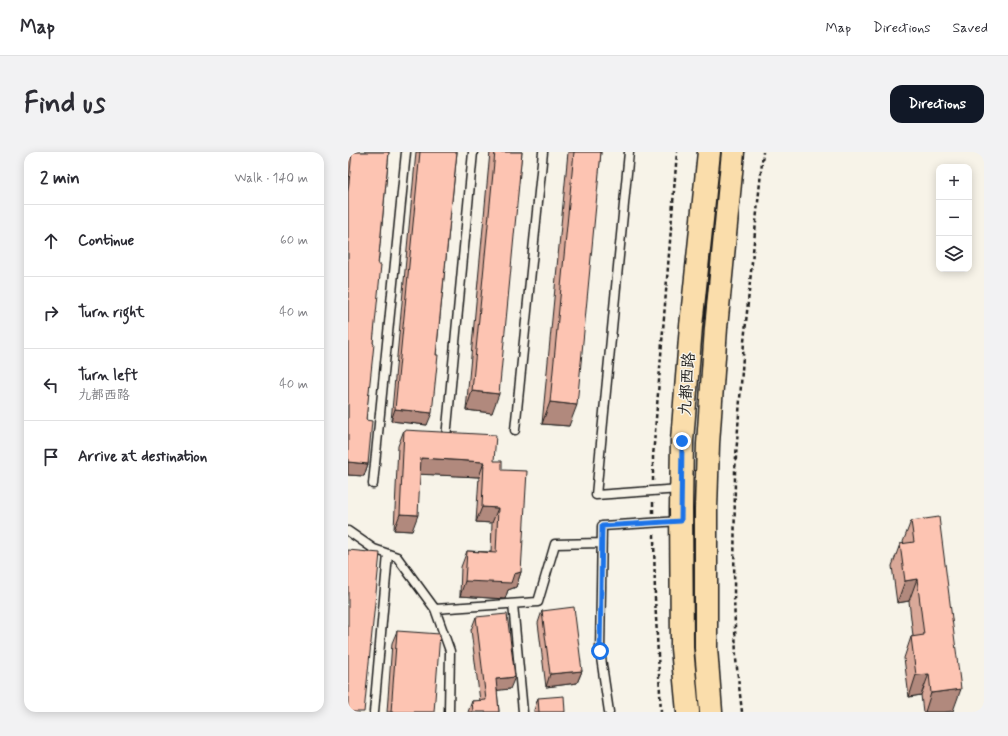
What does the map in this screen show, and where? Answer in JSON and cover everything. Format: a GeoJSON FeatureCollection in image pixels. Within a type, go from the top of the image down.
{"type":"FeatureCollection","features":[{"type":"Feature","properties":{"kind":"main road","name":"九都西路"},"geometry":{"type":"LineString","coordinates":[[688,712],[682,648],[682,441],[691,326],[709,152]]}},
{"type":"Feature","properties":{"kind":"main road","name":"九都西路"},"geometry":{"type":"LineString","coordinates":[[711,712],[706,648],[706,509],[708,444],[716,328],[733,152]]}},
{"type":"Feature","properties":{"kind":"lane"},"geometry":{"type":"LineString","coordinates":[[373,484],[406,152]]}},
{"type":"Feature","properties":{"kind":"lane"},"geometry":{"type":"LineString","coordinates":[[446,438],[473,152]]}},
{"type":"Feature","properties":{"kind":"lane"},"geometry":{"type":"LineString","coordinates":[[515,430],[543,152]]}},
{"type":"Feature","properties":{"kind":"lane"},"geometry":{"type":"LineString","coordinates":[[629,152],[596,495],[681,489]]}},
{"type":"Feature","properties":{"kind":"lane"},"geometry":{"type":"LineString","coordinates":[[609,712],[600,651],[602,526],[681,521]]}},
{"type":"Feature","properties":{"kind":"lane"},"geometry":{"type":"LineString","coordinates":[[348,531],[374,549],[397,557],[435,609],[450,651],[449,712]]}},
{"type":"Feature","properties":{"kind":"lane"},"geometry":{"type":"LineString","coordinates":[[435,609],[538,602],[555,544],[601,543]]}},
{"type":"Feature","properties":{"kind":"lane"},"geometry":{"type":"LineString","coordinates":[[374,712],[388,554]]}},
{"type":"Feature","properties":{"kind":"lane"},"geometry":{"type":"LineString","coordinates":[[513,604],[522,712]]}},
{"type":"Feature","properties":{"kind":"path"},"geometry":{"type":"LineString","coordinates":[[661,712],[655,598],[652,456],[677,152]]}},
{"type":"Feature","properties":{"kind":"path"},"geometry":{"type":"LineString","coordinates":[[742,712],[736,659],[734,594],[735,471],[744,342],[763,152]]}},
{"type":"Feature","properties":{"kind":"building"},"geometry":{"type":"Polygon","coordinates":[[[352,152],[389,152],[378,265],[381,265],[366,420],[372,421],[368,464],[348,462],[348,192],[352,152]]]}},
{"type":"Feature","properties":{"kind":"building"},"geometry":{"type":"Polygon","coordinates":[[[420,152],[457,152],[436,355],[438,355],[432,413],[395,409],[420,152]]]}},
{"type":"Feature","properties":{"kind":"building"},"geometry":{"type":"Polygon","coordinates":[[[495,152],[522,152],[499,394],[472,391],[495,152]]]}},
{"type":"Feature","properties":{"kind":"building"},"geometry":{"type":"Polygon","coordinates":[[[574,152],[601,152],[577,405],[550,402],[574,152]]]}},
{"type":"Feature","properties":{"kind":"building"},"geometry":{"type":"Polygon","coordinates":[[[404,430],[496,435],[494,461],[502,461],[502,470],[527,471],[521,572],[514,574],[511,583],[465,581],[467,551],[496,553],[498,508],[482,507],[484,462],[421,458],[418,515],[400,514],[404,430]]]}},
{"type":"Feature","properties":{"kind":"building"},"geometry":{"type":"Polygon","coordinates":[[[939,517],[961,689],[931,693],[929,674],[916,675],[911,637],[924,635],[917,579],[905,581],[900,544],[914,542],[911,521],[939,517]]]}},
{"type":"Feature","properties":{"kind":"building"},"geometry":{"type":"Polygon","coordinates":[[[348,550],[380,553],[364,712],[348,712],[348,550]]]}},
{"type":"Feature","properties":{"kind":"building"},"geometry":{"type":"Polygon","coordinates":[[[574,607],[582,671],[550,674],[542,611],[574,607]]]}},
{"type":"Feature","properties":{"kind":"building"},"geometry":{"type":"Polygon","coordinates":[[[507,614],[515,677],[496,679],[499,712],[473,712],[472,701],[486,700],[476,617],[507,614]]]}},
{"type":"Feature","properties":{"kind":"building"},"geometry":{"type":"Polygon","coordinates":[[[397,631],[440,634],[434,712],[391,712],[397,631]]]}},
{"type":"Feature","properties":{"kind":"building"},"geometry":{"type":"Polygon","coordinates":[[[564,696],[565,712],[539,712],[538,698],[564,696]]]}},
{"type":"Feature","properties":{"kind":"route"},"geometry":{"type":"LineString","coordinates":[[600,651],[602,526],[681,521],[682,441]]}}]}
